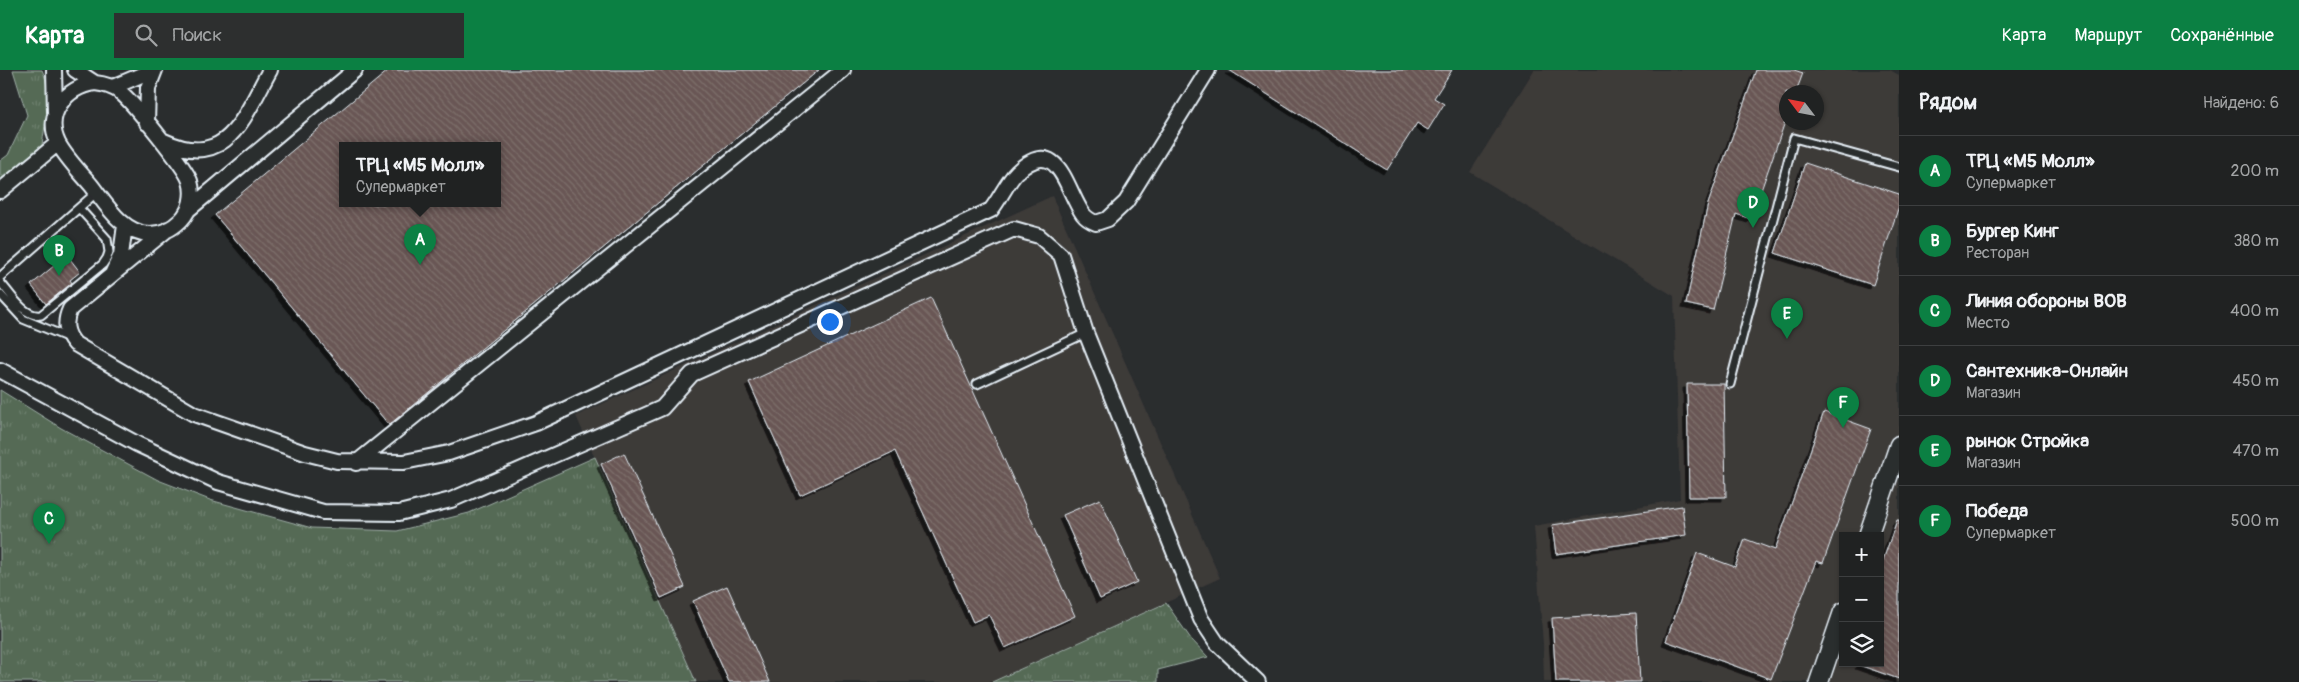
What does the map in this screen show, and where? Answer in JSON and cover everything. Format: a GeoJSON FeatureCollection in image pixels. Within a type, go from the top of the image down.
{"type":"FeatureCollection","features":[{"type":"Feature","properties":{"kind":"street"},"geometry":{"type":"LineString","coordinates":[[54,70],[55,134],[58,142],[125,225],[141,233],[168,230]]}},
{"type":"Feature","properties":{"kind":"street"},"geometry":{"type":"LineString","coordinates":[[75,70],[95,83]]}},
{"type":"Feature","properties":{"kind":"street"},"geometry":{"type":"LineString","coordinates":[[113,87],[154,70]]}},
{"type":"Feature","properties":{"kind":"street"},"geometry":{"type":"LineString","coordinates":[[147,123],[148,88],[154,70]]}},
{"type":"Feature","properties":{"kind":"street"},"geometry":{"type":"LineString","coordinates":[[160,139],[178,147],[195,150],[210,148],[222,143],[234,134],[270,70]]}},
{"type":"Feature","properties":{"kind":"street"},"geometry":{"type":"LineString","coordinates":[[356,70],[188,210],[183,218],[70,310],[66,319],[66,329],[75,344],[203,418],[305,453],[337,461],[356,463],[404,462],[449,453],[536,422],[991,210],[1017,172],[1035,160],[1046,160],[1056,164],[1063,172],[1084,216],[1096,223],[1108,219],[1126,202],[1208,70]]}},
{"type":"Feature","properties":{"kind":"street"},"geometry":{"type":"LineString","coordinates":[[356,463],[843,70]]}},
{"type":"Feature","properties":{"kind":"street"},"geometry":{"type":"LineString","coordinates":[[55,116],[63,99],[69,92],[86,84],[95,83],[113,87],[127,99],[188,174],[192,192],[188,210]]}},
{"type":"Feature","properties":{"kind":"street"},"geometry":{"type":"LineString","coordinates":[[0,191],[58,142]]}},
{"type":"Feature","properties":{"kind":"street"},"geometry":{"type":"LineString","coordinates":[[112,274],[121,255],[125,225]]}},
{"type":"Feature","properties":{"kind":"street"},"geometry":{"type":"LineString","coordinates":[[0,370],[137,444],[218,482],[323,512],[399,513],[451,500],[662,408],[692,374],[1014,229],[1039,236],[1061,255],[1086,333],[1201,619],[1217,643],[1258,682]]}},
{"type":"Feature","properties":{"kind":"street"},"geometry":{"type":"LineString","coordinates":[[1869,532],[1899,445]]}},
{"type":"Feature","properties":{"kind":"street"},"geometry":{"type":"LineString","coordinates":[[1819,682],[1840,622]]}},
{"type":"Feature","properties":{"kind":"lane"},"geometry":{"type":"LineString","coordinates":[[1730,384],[1794,138],[1899,167]]}},
{"type":"Feature","properties":{"kind":"lane"},"geometry":{"type":"LineString","coordinates":[[0,277],[97,192]]}},
{"type":"Feature","properties":{"kind":"lane"},"geometry":{"type":"LineString","coordinates":[[0,282],[22,307],[36,316],[41,316],[103,264],[109,252],[107,239],[79,208]]}},
{"type":"Feature","properties":{"kind":"lane"},"geometry":{"type":"LineString","coordinates":[[0,294],[23,320],[70,338]]}},
{"type":"Feature","properties":{"kind":"lane"},"geometry":{"type":"LineString","coordinates":[[978,384],[1086,333]]}},
{"type":"Feature","properties":{"kind":"shaded area"},"geometry":{"type":"Polygon","coordinates":[[[1534,70],[1890,70],[1899,75],[1899,682],[1544,682],[1534,526],[1680,499],[1674,296],[1470,172],[1534,70]]]}},
{"type":"Feature","properties":{"kind":"shaded area"},"geometry":{"type":"Polygon","coordinates":[[[1052,196],[1220,578],[992,682],[696,682],[576,416],[1052,196]]]}},
{"type":"Feature","properties":{"kind":"green space"},"geometry":{"type":"Polygon","coordinates":[[[13,70],[42,70],[48,97],[46,117],[42,145],[0,181],[0,161],[8,155],[27,115],[13,70]]]}},
{"type":"Feature","properties":{"kind":"green space"},"geometry":{"type":"Polygon","coordinates":[[[0,390],[61,428],[158,480],[210,500],[312,528],[397,531],[469,513],[595,457],[696,682],[0,682],[0,390]]]}},
{"type":"Feature","properties":{"kind":"green space"},"geometry":{"type":"Polygon","coordinates":[[[1166,603],[1191,639],[1208,657],[1158,670],[1158,682],[992,682],[1166,603]]]}},
{"type":"Feature","properties":{"kind":"building"},"geometry":{"type":"Polygon","coordinates":[[[389,70],[819,70],[389,425],[215,215],[389,70]]]}},
{"type":"Feature","properties":{"kind":"building"},"geometry":{"type":"Polygon","coordinates":[[[1229,70],[1452,70],[1434,98],[1444,104],[1428,130],[1417,123],[1387,170],[1229,70]]]}},
{"type":"Feature","properties":{"kind":"building"},"geometry":{"type":"Polygon","coordinates":[[[1756,70],[1794,70],[1803,73],[1799,85],[1779,85],[1779,130],[1782,130],[1751,219],[1736,214],[1713,310],[1686,304],[1708,204],[1756,70]]]}},
{"type":"Feature","properties":{"kind":"building"},"geometry":{"type":"Polygon","coordinates":[[[1805,163],[1899,194],[1899,206],[1873,285],[1775,253],[1805,163]]]}},
{"type":"Feature","properties":{"kind":"building"},"geometry":{"type":"Polygon","coordinates":[[[67,255],[80,272],[70,280],[72,283],[46,304],[31,285],[67,255]]]}},
{"type":"Feature","properties":{"kind":"building"},"geometry":{"type":"Polygon","coordinates":[[[931,298],[1075,616],[1005,648],[989,615],[973,622],[895,451],[800,495],[749,382],[931,298]]]}},
{"type":"Feature","properties":{"kind":"building"},"geometry":{"type":"Polygon","coordinates":[[[1687,384],[1724,384],[1726,497],[1689,497],[1687,384]]]}},
{"type":"Feature","properties":{"kind":"building"},"geometry":{"type":"Polygon","coordinates":[[[1824,412],[1871,429],[1823,563],[1816,561],[1771,679],[1666,641],[1697,553],[1735,567],[1745,539],[1775,550],[1824,412]]]}},
{"type":"Feature","properties":{"kind":"building"},"geometry":{"type":"Polygon","coordinates":[[[624,453],[685,587],[661,598],[601,464],[624,453]]]}},
{"type":"Feature","properties":{"kind":"building"},"geometry":{"type":"Polygon","coordinates":[[[1100,499],[1137,582],[1100,599],[1063,515],[1100,499]]]}},
{"type":"Feature","properties":{"kind":"building"},"geometry":{"type":"Polygon","coordinates":[[[1682,506],[1686,535],[1556,554],[1552,525],[1682,506]]]}},
{"type":"Feature","properties":{"kind":"building"},"geometry":{"type":"Polygon","coordinates":[[[1897,520],[1899,520],[1899,679],[1865,667],[1884,667],[1884,557],[1897,520]]]}},
{"type":"Feature","properties":{"kind":"building"},"geometry":{"type":"Polygon","coordinates":[[[727,586],[770,682],[729,682],[693,601],[727,586]]]}},
{"type":"Feature","properties":{"kind":"building"},"geometry":{"type":"Polygon","coordinates":[[[1636,613],[1640,682],[1556,682],[1552,618],[1636,613]]]}},
{"type":"Feature","properties":{"kind":"place","name":"Сантехника-Онлайн"},"geometry":{"type":"Point","coordinates":[1753,228]}},
{"type":"Feature","properties":{"kind":"place","name":"ТРЦ «М5 Молл»"},"geometry":{"type":"Point","coordinates":[420,265]}},
{"type":"Feature","properties":{"kind":"place","name":"Бургер Кинг"},"geometry":{"type":"Point","coordinates":[59,276]}},
{"type":"Feature","properties":{"kind":"place","name":"рынок Стройка"},"geometry":{"type":"Point","coordinates":[1787,339]}},
{"type":"Feature","properties":{"kind":"place","name":"Победа"},"geometry":{"type":"Point","coordinates":[1843,428]}},
{"type":"Feature","properties":{"kind":"place","name":"Линия обороны ВОВ"},"geometry":{"type":"Point","coordinates":[49,544]}}]}
